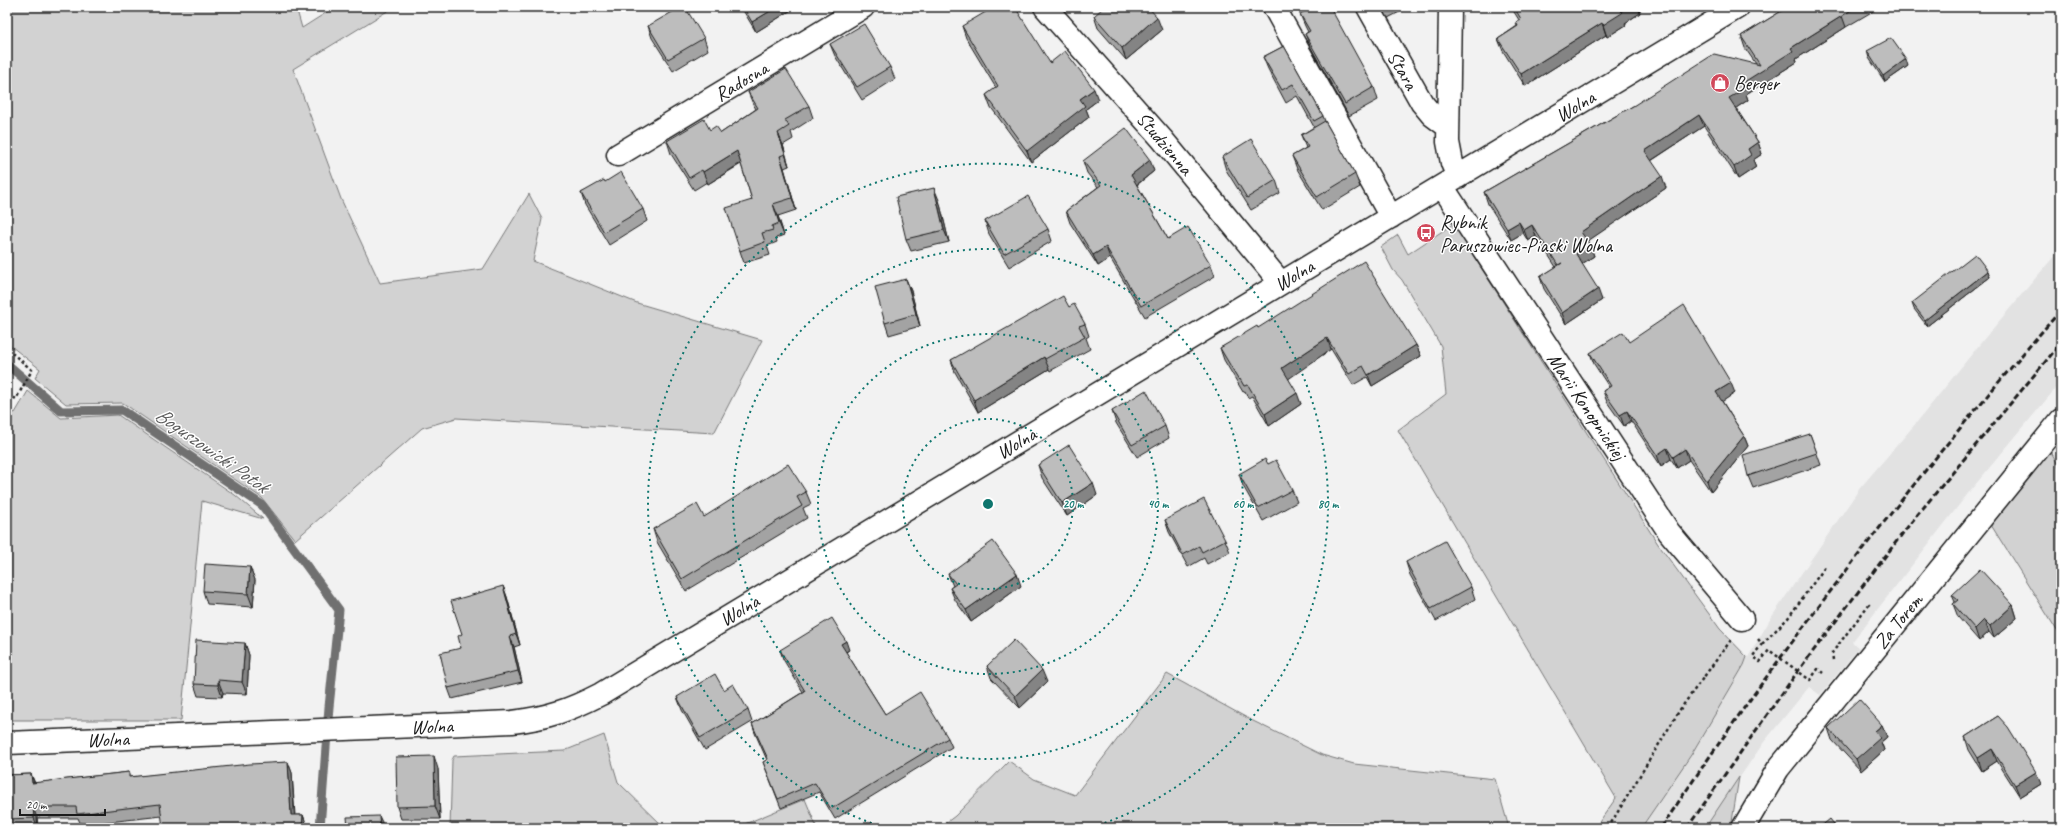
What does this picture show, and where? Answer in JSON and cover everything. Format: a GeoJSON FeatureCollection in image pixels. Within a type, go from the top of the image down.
{"type":"FeatureCollection","features":[{"type":"Feature","properties":{"kind":"street","name":"Radosna"},"geometry":{"type":"LineString","coordinates":[[618,155],[863,7]]}},
{"type":"Feature","properties":{"kind":"street","name":"Studzienna"},"geometry":{"type":"LineString","coordinates":[[1045,7],[1162,139],[1280,283]]}},
{"type":"Feature","properties":{"kind":"street"},"geometry":{"type":"LineString","coordinates":[[1274,7],[1391,217]]}},
{"type":"Feature","properties":{"kind":"street","name":"Stara"},"geometry":{"type":"LineString","coordinates":[[1368,7],[1422,103],[1432,115],[1448,127]]}},
{"type":"Feature","properties":{"kind":"street","name":"Stara"},"geometry":{"type":"LineString","coordinates":[[1450,7],[1448,127],[1452,163],[1450,181]]}},
{"type":"Feature","properties":{"kind":"street","name":"Wolna"},"geometry":{"type":"LineString","coordinates":[[7,743],[512,722],[558,714],[578,706],[601,694],[1738,7]]}},
{"type":"Feature","properties":{"kind":"street","name":"Marii Konopnickiej"},"geometry":{"type":"LineString","coordinates":[[1450,181],[1669,532],[1742,619]]}},
{"type":"Feature","properties":{"kind":"street","name":"Za Torem"},"geometry":{"type":"LineString","coordinates":[[1743,828],[1778,769],[2061,420]]}},
{"type":"Feature","properties":{"kind":"path"},"geometry":{"type":"LineString","coordinates":[[7,349],[32,370],[16,399],[7,393]]}},
{"type":"Feature","properties":{"kind":"path"},"geometry":{"type":"LineString","coordinates":[[1820,679],[1824,673],[1818,669],[1810,680],[1769,650],[1760,662],[1753,656],[1762,644],[1788,618],[1825,567]]}},
{"type":"Feature","properties":{"kind":"path"},"geometry":{"type":"LineString","coordinates":[[1836,664],[1833,661],[1832,653],[1870,603]]}},
{"type":"Feature","properties":{"kind":"path"},"geometry":{"type":"LineString","coordinates":[[1608,828],[1681,708],[1732,639],[1742,619],[1758,635],[1758,641],[1762,644]]}},
{"type":"Feature","properties":{"kind":"shaded area"},"geometry":{"type":"Polygon","coordinates":[[[7,7],[296,7],[302,28],[335,7],[394,7],[293,69],[341,199],[380,283],[483,269],[529,194],[542,219],[533,261],[637,303],[762,340],[714,433],[456,418],[422,428],[295,540],[262,498],[123,403],[66,404],[35,378],[40,369],[7,343],[7,7]]]}},
{"type":"Feature","properties":{"kind":"shaded area"},"geometry":{"type":"Polygon","coordinates":[[[1453,224],[1658,544],[1720,629],[1747,657],[1744,665],[1691,755],[1641,828],[1595,828],[1616,798],[1398,430],[1446,394],[1441,346],[1402,280],[1393,270],[1381,247],[1398,235],[1408,254],[1453,224]]]}},
{"type":"Feature","properties":{"kind":"shaded area"},"geometry":{"type":"Polygon","coordinates":[[[2061,248],[2061,382],[1970,491],[1852,642],[1859,648],[1820,695],[1809,687],[1764,742],[1705,828],[1641,828],[1691,755],[1771,618],[1860,488],[1917,422],[1984,339],[2061,248]]]}},
{"type":"Feature","properties":{"kind":"shaded area"},"geometry":{"type":"Polygon","coordinates":[[[28,391],[61,418],[118,415],[235,495],[263,519],[202,501],[181,720],[7,720],[7,409],[15,413],[28,391]]]}},
{"type":"Feature","properties":{"kind":"shaded area"},"geometry":{"type":"Polygon","coordinates":[[[2050,450],[2061,470],[2061,637],[1991,525],[2050,450]]]}},
{"type":"Feature","properties":{"kind":"shaded area"},"geometry":{"type":"Polygon","coordinates":[[[1167,674],[1249,719],[1322,755],[1354,764],[1495,779],[1509,828],[939,828],[955,816],[1009,761],[1034,779],[1075,795],[1167,674]]]}},
{"type":"Feature","properties":{"kind":"shaded area"},"geometry":{"type":"Polygon","coordinates":[[[604,735],[618,782],[665,828],[450,828],[452,760],[454,756],[564,751],[604,735]]]}},
{"type":"Feature","properties":{"kind":"shaded area"},"geometry":{"type":"Polygon","coordinates":[[[1739,777],[1731,828],[1705,828],[1739,777]]]}},
{"type":"Feature","properties":{"kind":"shaded area"},"geometry":{"type":"Polygon","coordinates":[[[805,799],[817,828],[735,828],[805,799]]]}},
{"type":"Feature","properties":{"kind":"building"},"geometry":{"type":"Polygon","coordinates":[[[681,7],[685,7],[704,38],[668,59],[648,26],[681,7]]]}},
{"type":"Feature","properties":{"kind":"building"},"geometry":{"type":"Polygon","coordinates":[[[743,7],[777,7],[752,22],[743,7]]]}},
{"type":"Feature","properties":{"kind":"building"},"geometry":{"type":"Polygon","coordinates":[[[994,7],[1015,7],[1050,63],[1065,51],[1094,89],[1080,99],[1085,106],[1027,151],[986,95],[998,86],[962,26],[994,7]]]}},
{"type":"Feature","properties":{"kind":"building"},"geometry":{"type":"Polygon","coordinates":[[[1104,7],[1148,7],[1157,17],[1122,48],[1094,16],[1104,7]]]}},
{"type":"Feature","properties":{"kind":"building"},"geometry":{"type":"Polygon","coordinates":[[[1312,7],[1330,7],[1374,87],[1345,104],[1305,34],[1310,31],[1300,14],[1312,7]]]}},
{"type":"Feature","properties":{"kind":"building"},"geometry":{"type":"Polygon","coordinates":[[[1514,7],[1627,7],[1620,11],[1622,13],[1603,25],[1602,23],[1521,74],[1498,39],[1518,26],[1516,22],[1521,19],[1514,7]]]}},
{"type":"Feature","properties":{"kind":"building"},"geometry":{"type":"Polygon","coordinates":[[[1788,7],[1856,7],[1791,48],[1793,51],[1741,84],[1744,89],[1729,98],[1758,142],[1748,149],[1751,155],[1734,167],[1699,115],[1645,151],[1662,176],[1581,232],[1590,245],[1576,254],[1598,289],[1562,313],[1540,277],[1562,263],[1558,265],[1532,225],[1524,230],[1519,222],[1507,229],[1484,192],[1633,106],[1714,54],[1760,65],[1741,36],[1788,7]]]}},
{"type":"Feature","properties":{"kind":"building"},"geometry":{"type":"Polygon","coordinates":[[[864,24],[890,67],[857,87],[830,44],[864,24]]]}},
{"type":"Feature","properties":{"kind":"building"},"geometry":{"type":"Polygon","coordinates":[[[1891,38],[1906,59],[1883,76],[1867,51],[1891,38]]]}},
{"type":"Feature","properties":{"kind":"building"},"geometry":{"type":"Polygon","coordinates":[[[1284,46],[1323,116],[1314,121],[1293,84],[1282,90],[1263,57],[1284,46]]]}},
{"type":"Feature","properties":{"kind":"building"},"geometry":{"type":"Polygon","coordinates":[[[786,69],[809,106],[785,120],[789,126],[778,133],[785,154],[780,156],[792,198],[773,204],[779,223],[772,226],[773,230],[762,233],[765,242],[740,251],[726,208],[752,200],[737,151],[703,172],[702,170],[689,178],[667,141],[704,119],[710,130],[716,126],[721,133],[758,108],[748,92],[786,69]]]}},
{"type":"Feature","properties":{"kind":"building"},"geometry":{"type":"Polygon","coordinates":[[[1325,121],[1355,174],[1317,197],[1292,156],[1308,147],[1301,135],[1325,121]]]}},
{"type":"Feature","properties":{"kind":"building"},"geometry":{"type":"Polygon","coordinates":[[[1126,128],[1150,160],[1131,175],[1168,239],[1188,227],[1211,265],[1141,306],[1106,247],[1093,255],[1066,211],[1101,185],[1083,161],[1126,128]]]}},
{"type":"Feature","properties":{"kind":"building"},"geometry":{"type":"Polygon","coordinates":[[[1251,139],[1276,180],[1247,198],[1222,157],[1251,139]]]}},
{"type":"Feature","properties":{"kind":"building"},"geometry":{"type":"Polygon","coordinates":[[[621,172],[643,209],[604,232],[581,193],[604,180],[605,182],[621,172]]]}},
{"type":"Feature","properties":{"kind":"building"},"geometry":{"type":"Polygon","coordinates":[[[934,188],[944,230],[906,239],[896,197],[934,188]]]}},
{"type":"Feature","properties":{"kind":"building"},"geometry":{"type":"Polygon","coordinates":[[[1028,196],[1048,229],[1004,254],[985,221],[1028,196]]]}},
{"type":"Feature","properties":{"kind":"building"},"geometry":{"type":"Polygon","coordinates":[[[1975,254],[1988,271],[1925,320],[1912,303],[1975,254]]]}},
{"type":"Feature","properties":{"kind":"building"},"geometry":{"type":"Polygon","coordinates":[[[1364,261],[1416,345],[1368,375],[1363,366],[1349,374],[1327,338],[1282,368],[1297,393],[1265,414],[1248,385],[1244,386],[1240,379],[1239,380],[1220,348],[1257,326],[1258,328],[1364,261]]]}},
{"type":"Feature","properties":{"kind":"building"},"geometry":{"type":"Polygon","coordinates":[[[906,279],[916,314],[885,323],[875,287],[906,279]]]}},
{"type":"Feature","properties":{"kind":"building"},"geometry":{"type":"Polygon","coordinates":[[[1063,296],[1069,307],[1074,304],[1085,324],[1079,326],[1085,337],[1045,359],[1044,357],[974,400],[951,360],[1063,296]]]}},
{"type":"Feature","properties":{"kind":"building"},"geometry":{"type":"Polygon","coordinates":[[[1684,305],[1731,383],[1716,392],[1744,436],[1707,481],[1685,449],[1673,457],[1667,448],[1657,455],[1627,411],[1620,415],[1603,391],[1611,386],[1590,353],[1623,332],[1629,342],[1684,305]]]}},
{"type":"Feature","properties":{"kind":"building"},"geometry":{"type":"Polygon","coordinates":[[[1146,390],[1165,426],[1132,445],[1112,411],[1146,390]]]}},
{"type":"Feature","properties":{"kind":"building"},"geometry":{"type":"Polygon","coordinates":[[[1810,434],[1817,453],[1748,476],[1743,455],[1810,434]]]}},
{"type":"Feature","properties":{"kind":"building"},"geometry":{"type":"Polygon","coordinates":[[[1069,445],[1093,483],[1062,503],[1038,465],[1069,445]]]}},
{"type":"Feature","properties":{"kind":"building"},"geometry":{"type":"Polygon","coordinates":[[[1265,459],[1268,464],[1276,460],[1292,490],[1258,508],[1239,474],[1265,459]]]}},
{"type":"Feature","properties":{"kind":"building"},"geometry":{"type":"Polygon","coordinates":[[[788,464],[806,492],[797,497],[802,506],[682,579],[653,529],[697,504],[704,517],[788,464]]]}},
{"type":"Feature","properties":{"kind":"building"},"geometry":{"type":"Polygon","coordinates":[[[1204,499],[1225,540],[1202,552],[1199,546],[1183,555],[1165,520],[1204,499]]]}},
{"type":"Feature","properties":{"kind":"building"},"geometry":{"type":"Polygon","coordinates":[[[993,541],[1017,574],[966,610],[950,588],[956,584],[948,574],[993,541]]]}},
{"type":"Feature","properties":{"kind":"building"},"geometry":{"type":"Polygon","coordinates":[[[1445,541],[1471,587],[1431,609],[1406,562],[1445,541]]]}},
{"type":"Feature","properties":{"kind":"building"},"geometry":{"type":"Polygon","coordinates":[[[205,564],[250,567],[248,594],[203,591],[205,564]]]}},
{"type":"Feature","properties":{"kind":"building"},"geometry":{"type":"Polygon","coordinates":[[[1980,569],[2013,605],[1990,626],[1984,620],[1975,629],[1953,604],[1958,600],[1952,595],[1980,569]]]}},
{"type":"Feature","properties":{"kind":"building"},"geometry":{"type":"Polygon","coordinates":[[[503,586],[516,634],[510,636],[518,671],[448,688],[440,653],[461,648],[458,636],[462,634],[451,601],[503,586]]]}},
{"type":"Feature","properties":{"kind":"building"},"geometry":{"type":"Polygon","coordinates":[[[832,618],[846,641],[841,644],[885,714],[920,692],[948,738],[831,809],[815,783],[778,799],[763,762],[768,759],[752,724],[805,691],[780,650],[832,618]]]}},
{"type":"Feature","properties":{"kind":"building"},"geometry":{"type":"Polygon","coordinates":[[[196,640],[245,643],[242,682],[218,680],[218,685],[194,684],[196,640]]]}},
{"type":"Feature","properties":{"kind":"building"},"geometry":{"type":"Polygon","coordinates":[[[1014,640],[1042,670],[1015,696],[987,666],[1014,640]]]}},
{"type":"Feature","properties":{"kind":"building"},"geometry":{"type":"Polygon","coordinates":[[[715,674],[724,690],[733,684],[748,710],[700,738],[677,697],[715,674]]]}},
{"type":"Feature","properties":{"kind":"building"},"geometry":{"type":"Polygon","coordinates":[[[1859,699],[1882,725],[1875,731],[1880,738],[1856,759],[1828,728],[1859,699]]]}},
{"type":"Feature","properties":{"kind":"building"},"geometry":{"type":"Polygon","coordinates":[[[1998,716],[2008,727],[2036,772],[2015,785],[1992,749],[1978,758],[1965,737],[1998,716]]]}},
{"type":"Feature","properties":{"kind":"building"},"geometry":{"type":"Polygon","coordinates":[[[434,756],[435,806],[397,807],[396,757],[434,756]]]}},
{"type":"Feature","properties":{"kind":"building"},"geometry":{"type":"Polygon","coordinates":[[[288,762],[291,815],[303,815],[302,828],[163,828],[160,804],[77,814],[76,807],[33,807],[34,818],[7,819],[7,775],[31,774],[32,783],[129,772],[129,777],[250,764],[288,762]]]}},
{"type":"Feature","properties":{"kind":"building"},"geometry":{"type":"Polygon","coordinates":[[[379,816],[380,828],[348,828],[347,817],[379,816]]]}},
{"type":"Feature","properties":{"kind":"building"},"geometry":{"type":"Polygon","coordinates":[[[1830,819],[1837,828],[1819,828],[1830,819]]]}},
{"type":"Feature","properties":{"kind":"waterway","name":"Boguszowicki Potok"},"geometry":{"type":"LineString","coordinates":[[7,364],[61,411],[122,410],[262,505],[339,610],[329,707],[320,828]]}},
{"type":"Feature","properties":{"kind":"railway"},"geometry":{"type":"LineString","coordinates":[[1661,828],[1754,694],[1852,563],[1903,498],[2007,372],[2061,310]]}},
{"type":"Feature","properties":{"kind":"railway"},"geometry":{"type":"LineString","coordinates":[[1687,828],[1798,671],[1909,525],[2061,343]]}},
{"type":"Feature","properties":{"kind":"place","name":"Berger"},"geometry":{"type":"Point","coordinates":[1720,83]}},
{"type":"Feature","properties":{"kind":"place","name":"Rybnik Paruszowiec-Piaski Wolna"},"geometry":{"type":"Point","coordinates":[1426,233]}}]}
